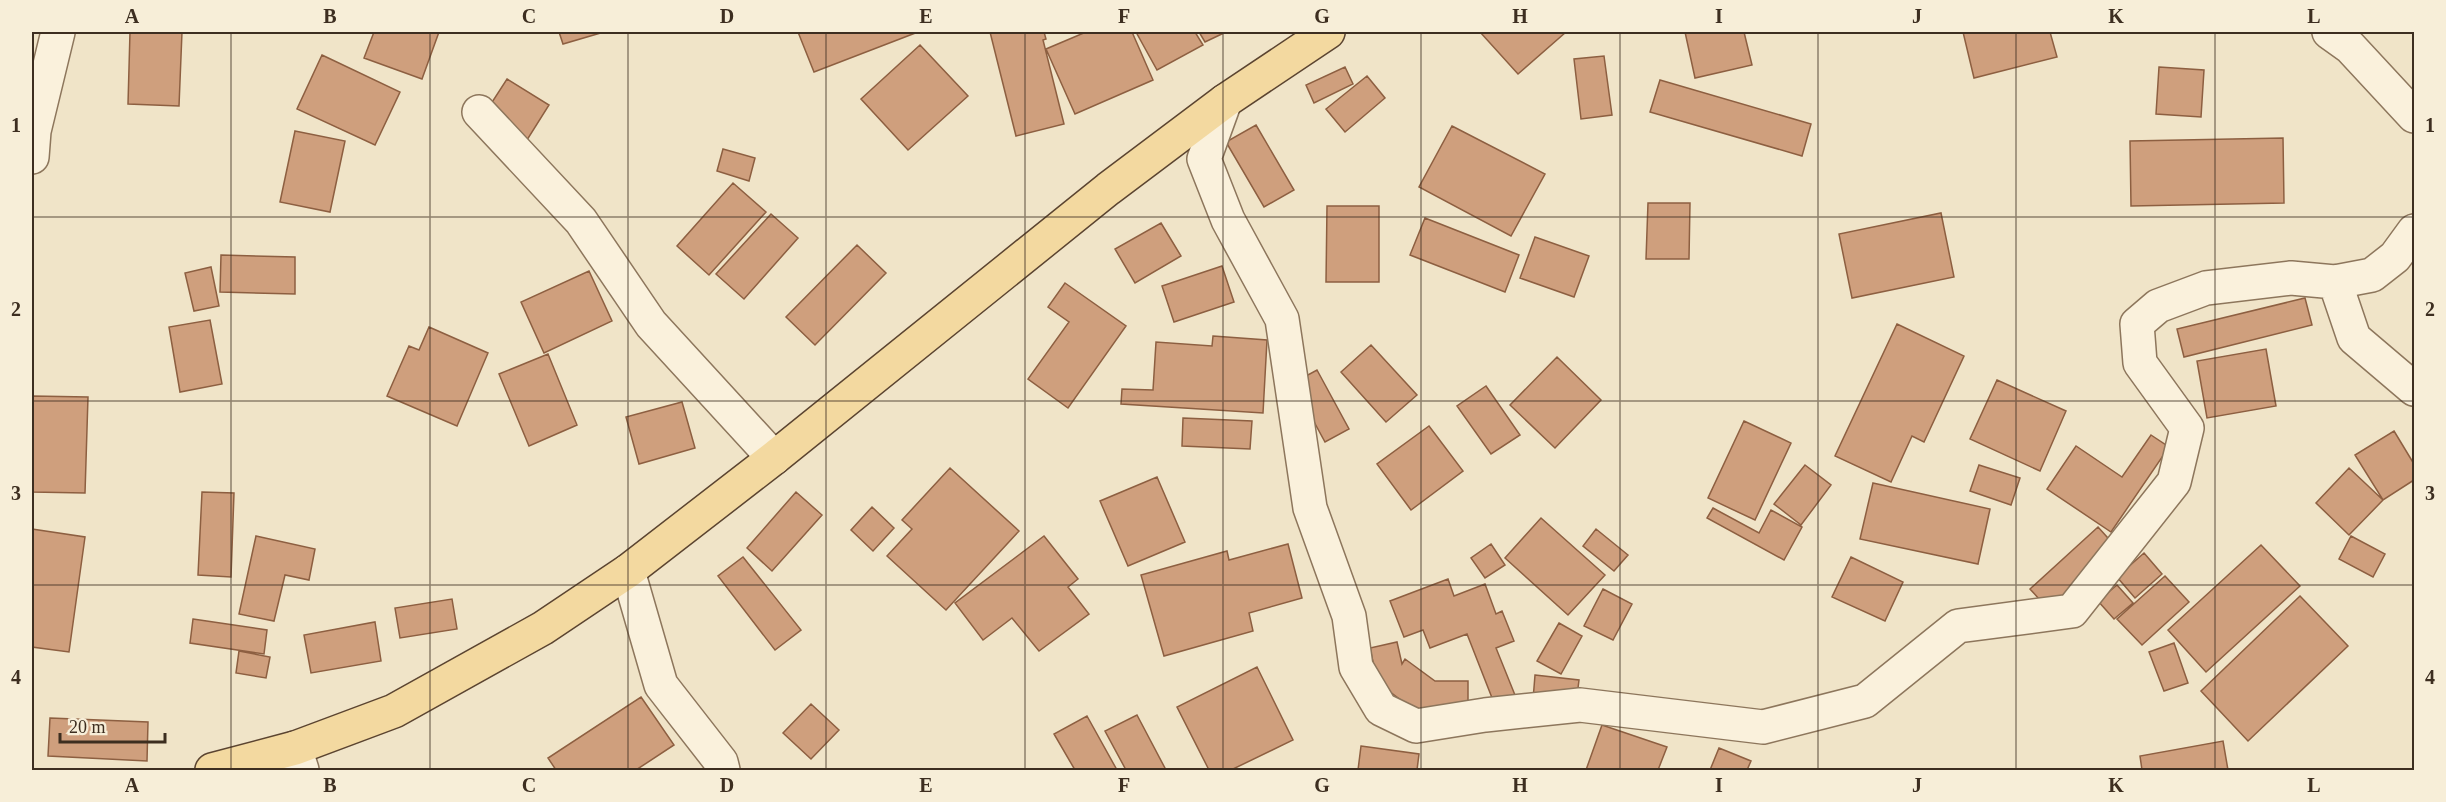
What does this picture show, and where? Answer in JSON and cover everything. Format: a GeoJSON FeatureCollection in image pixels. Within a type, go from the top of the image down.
{"type":"FeatureCollection","features":[{"type":"Feature","properties":{"kind":"main road"},"geometry":{"type":"LineString","coordinates":[[212,771],[299,759],[394,711],[543,628],[628,571],[774,458],[1108,189],[1225,101],[1328,32]]}},
{"type":"Feature","properties":{"kind":"street"},"geometry":{"type":"LineString","coordinates":[[32,140],[58,32]]}},
{"type":"Feature","properties":{"kind":"street"},"geometry":{"type":"LineString","coordinates":[[2329,32],[2350,46],[2415,116]]}},
{"type":"Feature","properties":{"kind":"street"},"geometry":{"type":"LineString","coordinates":[[1225,101],[1204,159],[1228,220],[1282,319],[1310,508],[1349,616],[1356,667],[1381,709],[1416,726],[1485,715],[1580,705],[1763,727],[1865,701],[1958,626],[2072,611],[2174,482],[2187,428],[2140,363],[2137,324],[2158,306],[2206,288],[2291,278],[2335,282],[2372,275],[2395,257],[2415,231]]}},
{"type":"Feature","properties":{"kind":"street"},"geometry":{"type":"LineString","coordinates":[[479,112],[581,221],[651,324],[774,458]]}},
{"type":"Feature","properties":{"kind":"street"},"geometry":{"type":"LineString","coordinates":[[2335,282],[2354,338],[2415,389]]}},
{"type":"Feature","properties":{"kind":"street"},"geometry":{"type":"LineString","coordinates":[[628,571],[661,685],[721,762],[723,771]]}},
{"type":"Feature","properties":{"kind":"building"},"geometry":{"type":"Polygon","coordinates":[[[130,32],[182,32],[179,106],[128,104],[130,32]]]}},
{"type":"Feature","properties":{"kind":"building"},"geometry":{"type":"Polygon","coordinates":[[[374,32],[439,32],[422,79],[364,58],[374,32]]]}},
{"type":"Feature","properties":{"kind":"building"},"geometry":{"type":"Polygon","coordinates":[[[559,32],[604,32],[563,44],[559,32]]]}},
{"type":"Feature","properties":{"kind":"building"},"geometry":{"type":"Polygon","coordinates":[[[798,32],[918,32],[814,72],[798,32]]]}},
{"type":"Feature","properties":{"kind":"building"},"geometry":{"type":"Polygon","coordinates":[[[990,32],[1044,32],[1046,39],[1043,40],[1064,124],[1016,136],[990,32]]]}},
{"type":"Feature","properties":{"kind":"building"},"geometry":{"type":"Polygon","coordinates":[[[1086,32],[1132,32],[1153,80],[1075,114],[1046,49],[1086,32]]]}},
{"type":"Feature","properties":{"kind":"building"},"geometry":{"type":"Polygon","coordinates":[[[1136,32],[1195,32],[1203,45],[1157,70],[1136,32]]]}},
{"type":"Feature","properties":{"kind":"building"},"geometry":{"type":"Polygon","coordinates":[[[1199,32],[1226,32],[1205,42],[1199,32]]]}},
{"type":"Feature","properties":{"kind":"building"},"geometry":{"type":"Polygon","coordinates":[[[1480,32],[1566,32],[1518,74],[1480,32]]]}},
{"type":"Feature","properties":{"kind":"building"},"geometry":{"type":"Polygon","coordinates":[[[1685,32],[1744,32],[1752,65],[1695,78],[1685,32]]]}},
{"type":"Feature","properties":{"kind":"building"},"geometry":{"type":"Polygon","coordinates":[[[1963,32],[2050,32],[2057,57],[1974,78],[1963,32]]]}},
{"type":"Feature","properties":{"kind":"building"},"geometry":{"type":"Polygon","coordinates":[[[920,45],[968,96],[908,150],[861,99],[920,45]]]}},
{"type":"Feature","properties":{"kind":"building"},"geometry":{"type":"Polygon","coordinates":[[[322,55],[400,92],[375,145],[297,109],[322,55]]]}},
{"type":"Feature","properties":{"kind":"building"},"geometry":{"type":"Polygon","coordinates":[[[1604,56],[1612,115],[1581,119],[1574,59],[1604,56]]]}},
{"type":"Feature","properties":{"kind":"building"},"geometry":{"type":"Polygon","coordinates":[[[1345,67],[1353,84],[1314,103],[1306,85],[1345,67]]]}},
{"type":"Feature","properties":{"kind":"building"},"geometry":{"type":"Polygon","coordinates":[[[2159,67],[2204,70],[2201,117],[2156,114],[2159,67]]]}},
{"type":"Feature","properties":{"kind":"building"},"geometry":{"type":"Polygon","coordinates":[[[1367,76],[1385,98],[1345,132],[1326,109],[1367,76]]]}},
{"type":"Feature","properties":{"kind":"building"},"geometry":{"type":"Polygon","coordinates":[[[507,79],[549,105],[527,140],[485,113],[507,79]]]}},
{"type":"Feature","properties":{"kind":"building"},"geometry":{"type":"Polygon","coordinates":[[[1660,80],[1811,124],[1802,156],[1650,112],[1660,80]]]}},
{"type":"Feature","properties":{"kind":"building"},"geometry":{"type":"Polygon","coordinates":[[[1256,125],[1294,190],[1264,207],[1226,142],[1256,125]]]}},
{"type":"Feature","properties":{"kind":"building"},"geometry":{"type":"Polygon","coordinates":[[[1452,126],[1545,174],[1511,236],[1419,187],[1452,126]]]}},
{"type":"Feature","properties":{"kind":"building"},"geometry":{"type":"Polygon","coordinates":[[[295,131],[345,141],[330,212],[280,202],[295,131]]]}},
{"type":"Feature","properties":{"kind":"building"},"geometry":{"type":"Polygon","coordinates":[[[2283,138],[2284,203],[2131,206],[2130,141],[2283,138]]]}},
{"type":"Feature","properties":{"kind":"building"},"geometry":{"type":"Polygon","coordinates":[[[723,149],[755,158],[749,181],[717,171],[723,149]]]}},
{"type":"Feature","properties":{"kind":"building"},"geometry":{"type":"Polygon","coordinates":[[[733,183],[766,212],[709,275],[677,246],[733,183]]]}},
{"type":"Feature","properties":{"kind":"building"},"geometry":{"type":"Polygon","coordinates":[[[1648,203],[1690,203],[1689,259],[1646,259],[1648,203]]]}},
{"type":"Feature","properties":{"kind":"building"},"geometry":{"type":"Polygon","coordinates":[[[1327,206],[1379,206],[1379,282],[1326,282],[1327,206]]]}},
{"type":"Feature","properties":{"kind":"building"},"geometry":{"type":"Polygon","coordinates":[[[1941,213],[1954,277],[1852,298],[1839,234],[1941,213]]]}},
{"type":"Feature","properties":{"kind":"building"},"geometry":{"type":"Polygon","coordinates":[[[771,214],[798,238],[744,299],[716,274],[771,214]]]}},
{"type":"Feature","properties":{"kind":"building"},"geometry":{"type":"Polygon","coordinates":[[[1425,218],[1519,255],[1505,292],[1410,255],[1425,218]]]}},
{"type":"Feature","properties":{"kind":"building"},"geometry":{"type":"Polygon","coordinates":[[[1161,223],[1181,256],[1135,283],[1115,249],[1161,223]]]}},
{"type":"Feature","properties":{"kind":"building"},"geometry":{"type":"Polygon","coordinates":[[[1535,237],[1589,256],[1574,297],[1520,278],[1535,237]]]}},
{"type":"Feature","properties":{"kind":"building"},"geometry":{"type":"Polygon","coordinates":[[[857,245],[886,273],[815,345],[786,317],[857,245]]]}},
{"type":"Feature","properties":{"kind":"building"},"geometry":{"type":"Polygon","coordinates":[[[221,255],[295,257],[295,294],[220,292],[221,255]]]}},
{"type":"Feature","properties":{"kind":"building"},"geometry":{"type":"Polygon","coordinates":[[[1222,266],[1234,302],[1174,322],[1162,286],[1222,266]]]}},
{"type":"Feature","properties":{"kind":"building"},"geometry":{"type":"Polygon","coordinates":[[[211,267],[219,306],[194,311],[185,273],[211,267]]]}},
{"type":"Feature","properties":{"kind":"building"},"geometry":{"type":"Polygon","coordinates":[[[589,271],[612,321],[544,353],[521,302],[589,271]]]}},
{"type":"Feature","properties":{"kind":"building"},"geometry":{"type":"Polygon","coordinates":[[[1065,283],[1126,326],[1068,408],[1028,379],[1069,322],[1048,307],[1065,283]]]}},
{"type":"Feature","properties":{"kind":"building"},"geometry":{"type":"Polygon","coordinates":[[[2305,298],[2312,325],[2184,357],[2177,329],[2305,298]]]}},
{"type":"Feature","properties":{"kind":"building"},"geometry":{"type":"Polygon","coordinates":[[[210,320],[222,384],[180,392],[169,327],[210,320]]]}},
{"type":"Feature","properties":{"kind":"building"},"geometry":{"type":"Polygon","coordinates":[[[1897,324],[1964,356],[1924,442],[1912,436],[1891,482],[1835,456],[1897,324]]]}},
{"type":"Feature","properties":{"kind":"building"},"geometry":{"type":"Polygon","coordinates":[[[429,327],[488,353],[457,426],[387,396],[409,346],[419,350],[429,327]]]}},
{"type":"Feature","properties":{"kind":"building"},"geometry":{"type":"Polygon","coordinates":[[[1213,336],[1267,340],[1263,413],[1121,404],[1122,389],[1153,390],[1156,342],[1212,346],[1213,336]]]}},
{"type":"Feature","properties":{"kind":"building"},"geometry":{"type":"Polygon","coordinates":[[[1371,345],[1417,395],[1386,422],[1341,372],[1371,345]]]}},
{"type":"Feature","properties":{"kind":"building"},"geometry":{"type":"Polygon","coordinates":[[[2266,349],[2276,406],[2207,418],[2197,361],[2266,349]]]}},
{"type":"Feature","properties":{"kind":"building"},"geometry":{"type":"Polygon","coordinates":[[[548,354],[577,425],[529,446],[499,374],[548,354]]]}},
{"type":"Feature","properties":{"kind":"building"},"geometry":{"type":"Polygon","coordinates":[[[1557,357],[1601,400],[1555,448],[1510,405],[1557,357]]]}},
{"type":"Feature","properties":{"kind":"building"},"geometry":{"type":"Polygon","coordinates":[[[1317,370],[1349,429],[1325,442],[1293,383],[1317,370]]]}},
{"type":"Feature","properties":{"kind":"building"},"geometry":{"type":"Polygon","coordinates":[[[1997,380],[2066,411],[2040,471],[1970,439],[1997,380]]]}},
{"type":"Feature","properties":{"kind":"building"},"geometry":{"type":"Polygon","coordinates":[[[1486,386],[1520,435],[1491,454],[1457,406],[1486,386]]]}},
{"type":"Feature","properties":{"kind":"building"},"geometry":{"type":"Polygon","coordinates":[[[32,396],[88,397],[85,493],[32,492],[32,396]]]}},
{"type":"Feature","properties":{"kind":"building"},"geometry":{"type":"Polygon","coordinates":[[[682,402],[695,448],[639,464],[626,417],[682,402]]]}},
{"type":"Feature","properties":{"kind":"building"},"geometry":{"type":"Polygon","coordinates":[[[1183,418],[1252,421],[1250,449],[1182,446],[1183,418]]]}},
{"type":"Feature","properties":{"kind":"building"},"geometry":{"type":"Polygon","coordinates":[[[1744,421],[1791,443],[1755,520],[1708,498],[1744,421]]]}},
{"type":"Feature","properties":{"kind":"building"},"geometry":{"type":"Polygon","coordinates":[[[1429,426],[1463,471],[1411,510],[1377,464],[1429,426]]]}},
{"type":"Feature","properties":{"kind":"building"},"geometry":{"type":"Polygon","coordinates":[[[2394,431],[2414,464],[2414,480],[2383,500],[2355,455],[2394,431]]]}},
{"type":"Feature","properties":{"kind":"building"},"geometry":{"type":"Polygon","coordinates":[[[2151,435],[2169,447],[2111,532],[2047,489],[2076,446],[2122,477],[2151,435]]]}},
{"type":"Feature","properties":{"kind":"building"},"geometry":{"type":"Polygon","coordinates":[[[1805,465],[1831,485],[1801,525],[1774,504],[1805,465]]]}},
{"type":"Feature","properties":{"kind":"building"},"geometry":{"type":"Polygon","coordinates":[[[1979,465],[2020,478],[2011,505],[1970,491],[1979,465]]]}},
{"type":"Feature","properties":{"kind":"building"},"geometry":{"type":"Polygon","coordinates":[[[950,468],[1019,531],[946,610],[887,556],[912,529],[902,520],[950,468]]]}},
{"type":"Feature","properties":{"kind":"building"},"geometry":{"type":"Polygon","coordinates":[[[2349,468],[2383,500],[2349,535],[2316,503],[2349,468]]]}},
{"type":"Feature","properties":{"kind":"building"},"geometry":{"type":"Polygon","coordinates":[[[1157,477],[1185,542],[1128,566],[1100,501],[1157,477]]]}},
{"type":"Feature","properties":{"kind":"building"},"geometry":{"type":"Polygon","coordinates":[[[1873,483],[1990,509],[1978,564],[1860,539],[1873,483]]]}},
{"type":"Feature","properties":{"kind":"building"},"geometry":{"type":"Polygon","coordinates":[[[202,492],[234,493],[231,577],[198,575],[202,492]]]}},
{"type":"Feature","properties":{"kind":"building"},"geometry":{"type":"Polygon","coordinates":[[[796,492],[822,515],[772,571],[747,548],[796,492]]]}},
{"type":"Feature","properties":{"kind":"building"},"geometry":{"type":"Polygon","coordinates":[[[872,507],[894,528],[873,551],[851,530],[872,507]]]}},
{"type":"Feature","properties":{"kind":"building"},"geometry":{"type":"Polygon","coordinates":[[[1713,508],[1759,533],[1771,510],[1802,527],[1784,560],[1707,518],[1713,508]]]}},
{"type":"Feature","properties":{"kind":"building"},"geometry":{"type":"Polygon","coordinates":[[[1541,518],[1605,575],[1568,615],[1505,558],[1541,518]]]}},
{"type":"Feature","properties":{"kind":"building"},"geometry":{"type":"Polygon","coordinates":[[[2098,527],[2116,547],[2048,609],[2030,589],[2098,527]]]}},
{"type":"Feature","properties":{"kind":"building"},"geometry":{"type":"Polygon","coordinates":[[[32,529],[85,537],[69,652],[32,647],[32,529]]]}},
{"type":"Feature","properties":{"kind":"building"},"geometry":{"type":"Polygon","coordinates":[[[1596,529],[1628,555],[1614,571],[1583,546],[1596,529]]]}},
{"type":"Feature","properties":{"kind":"building"},"geometry":{"type":"Polygon","coordinates":[[[256,536],[315,549],[309,580],[285,575],[274,621],[239,614],[256,536]]]}},
{"type":"Feature","properties":{"kind":"building"},"geometry":{"type":"Polygon","coordinates":[[[1044,536],[1078,579],[1068,587],[1089,614],[1039,651],[1012,618],[983,640],[955,603],[1044,536]]]}},
{"type":"Feature","properties":{"kind":"building"},"geometry":{"type":"Polygon","coordinates":[[[2351,536],[2385,554],[2373,577],[2339,559],[2351,536]]]}},
{"type":"Feature","properties":{"kind":"building"},"geometry":{"type":"Polygon","coordinates":[[[1288,544],[1302,598],[1249,613],[1253,631],[1164,656],[1141,575],[1227,551],[1229,560],[1288,544]]]}},
{"type":"Feature","properties":{"kind":"building"},"geometry":{"type":"Polygon","coordinates":[[[1491,544],[1505,565],[1485,578],[1471,558],[1491,544]]]}},
{"type":"Feature","properties":{"kind":"building"},"geometry":{"type":"Polygon","coordinates":[[[2261,545],[2300,586],[2206,672],[2168,630],[2261,545]]]}},
{"type":"Feature","properties":{"kind":"building"},"geometry":{"type":"Polygon","coordinates":[[[2144,553],[2162,574],[2135,598],[2117,577],[2144,553]]]}},
{"type":"Feature","properties":{"kind":"building"},"geometry":{"type":"Polygon","coordinates":[[[743,557],[801,630],[775,650],[718,576],[743,557]]]}},
{"type":"Feature","properties":{"kind":"building"},"geometry":{"type":"Polygon","coordinates":[[[1851,557],[1903,582],[1885,621],[1832,597],[1851,557]]]}},
{"type":"Feature","properties":{"kind":"building"},"geometry":{"type":"Polygon","coordinates":[[[2165,576],[2189,602],[2142,645],[2117,619],[2165,576]]]}},
{"type":"Feature","properties":{"kind":"building"},"geometry":{"type":"Polygon","coordinates":[[[1448,579],[1454,596],[1485,584],[1496,614],[1502,611],[1514,641],[1496,648],[1517,700],[1496,708],[1467,634],[1430,648],[1423,630],[1404,637],[1390,601],[1448,579]]]}},
{"type":"Feature","properties":{"kind":"building"},"geometry":{"type":"Polygon","coordinates":[[[2117,585],[2133,603],[2114,619],[2098,601],[2117,585]]]}},
{"type":"Feature","properties":{"kind":"building"},"geometry":{"type":"Polygon","coordinates":[[[1603,589],[1632,604],[1613,640],[1584,626],[1603,589]]]}},
{"type":"Feature","properties":{"kind":"building"},"geometry":{"type":"Polygon","coordinates":[[[2300,596],[2348,646],[2248,741],[2201,691],[2300,596]]]}},
{"type":"Feature","properties":{"kind":"building"},"geometry":{"type":"Polygon","coordinates":[[[452,599],[457,629],[400,638],[395,608],[452,599]]]}},
{"type":"Feature","properties":{"kind":"building"},"geometry":{"type":"Polygon","coordinates":[[[193,619],[267,630],[264,654],[190,643],[193,619]]]}},
{"type":"Feature","properties":{"kind":"building"},"geometry":{"type":"Polygon","coordinates":[[[375,622],[381,661],[311,673],[304,635],[375,622]]]}},
{"type":"Feature","properties":{"kind":"building"},"geometry":{"type":"Polygon","coordinates":[[[1559,623],[1582,636],[1561,674],[1537,661],[1559,623]]]}},
{"type":"Feature","properties":{"kind":"building"},"geometry":{"type":"Polygon","coordinates":[[[1397,642],[1402,664],[1405,659],[1435,681],[1468,681],[1468,713],[1414,710],[1385,688],[1379,690],[1370,648],[1397,642]]]}},
{"type":"Feature","properties":{"kind":"building"},"geometry":{"type":"Polygon","coordinates":[[[2174,643],[2188,683],[2164,691],[2149,652],[2174,643]]]}},
{"type":"Feature","properties":{"kind":"building"},"geometry":{"type":"Polygon","coordinates":[[[239,651],[270,657],[266,678],[236,673],[239,651]]]}},
{"type":"Feature","properties":{"kind":"building"},"geometry":{"type":"Polygon","coordinates":[[[1257,667],[1293,740],[1231,770],[1209,770],[1177,707],[1257,667]]]}},
{"type":"Feature","properties":{"kind":"building"},"geometry":{"type":"Polygon","coordinates":[[[1535,675],[1579,680],[1576,704],[1533,700],[1535,675]]]}},
{"type":"Feature","properties":{"kind":"building"},"geometry":{"type":"Polygon","coordinates":[[[641,697],[674,745],[636,770],[556,770],[548,758],[641,697]]]}},
{"type":"Feature","properties":{"kind":"building"},"geometry":{"type":"Polygon","coordinates":[[[811,704],[839,730],[811,759],[783,733],[811,704]]]}},
{"type":"Feature","properties":{"kind":"building"},"geometry":{"type":"Polygon","coordinates":[[[1137,715],[1166,770],[1126,770],[1105,731],[1137,715]]]}},
{"type":"Feature","properties":{"kind":"building"},"geometry":{"type":"Polygon","coordinates":[[[1087,716],[1117,770],[1075,770],[1054,734],[1087,716]]]}},
{"type":"Feature","properties":{"kind":"building"},"geometry":{"type":"Polygon","coordinates":[[[50,718],[148,722],[147,761],[48,756],[50,718]]]}},
{"type":"Feature","properties":{"kind":"building"},"geometry":{"type":"Polygon","coordinates":[[[1602,725],[1667,747],[1658,770],[1586,770],[1602,725]]]}},
{"type":"Feature","properties":{"kind":"building"},"geometry":{"type":"Polygon","coordinates":[[[2223,741],[2228,770],[2142,770],[2140,756],[2223,741]]]}},
{"type":"Feature","properties":{"kind":"building"},"geometry":{"type":"Polygon","coordinates":[[[1361,746],[1419,754],[1417,770],[1358,770],[1361,746]]]}},
{"type":"Feature","properties":{"kind":"building"},"geometry":{"type":"Polygon","coordinates":[[[1719,748],[1751,761],[1747,770],[1710,770],[1719,748]]]}}]}
